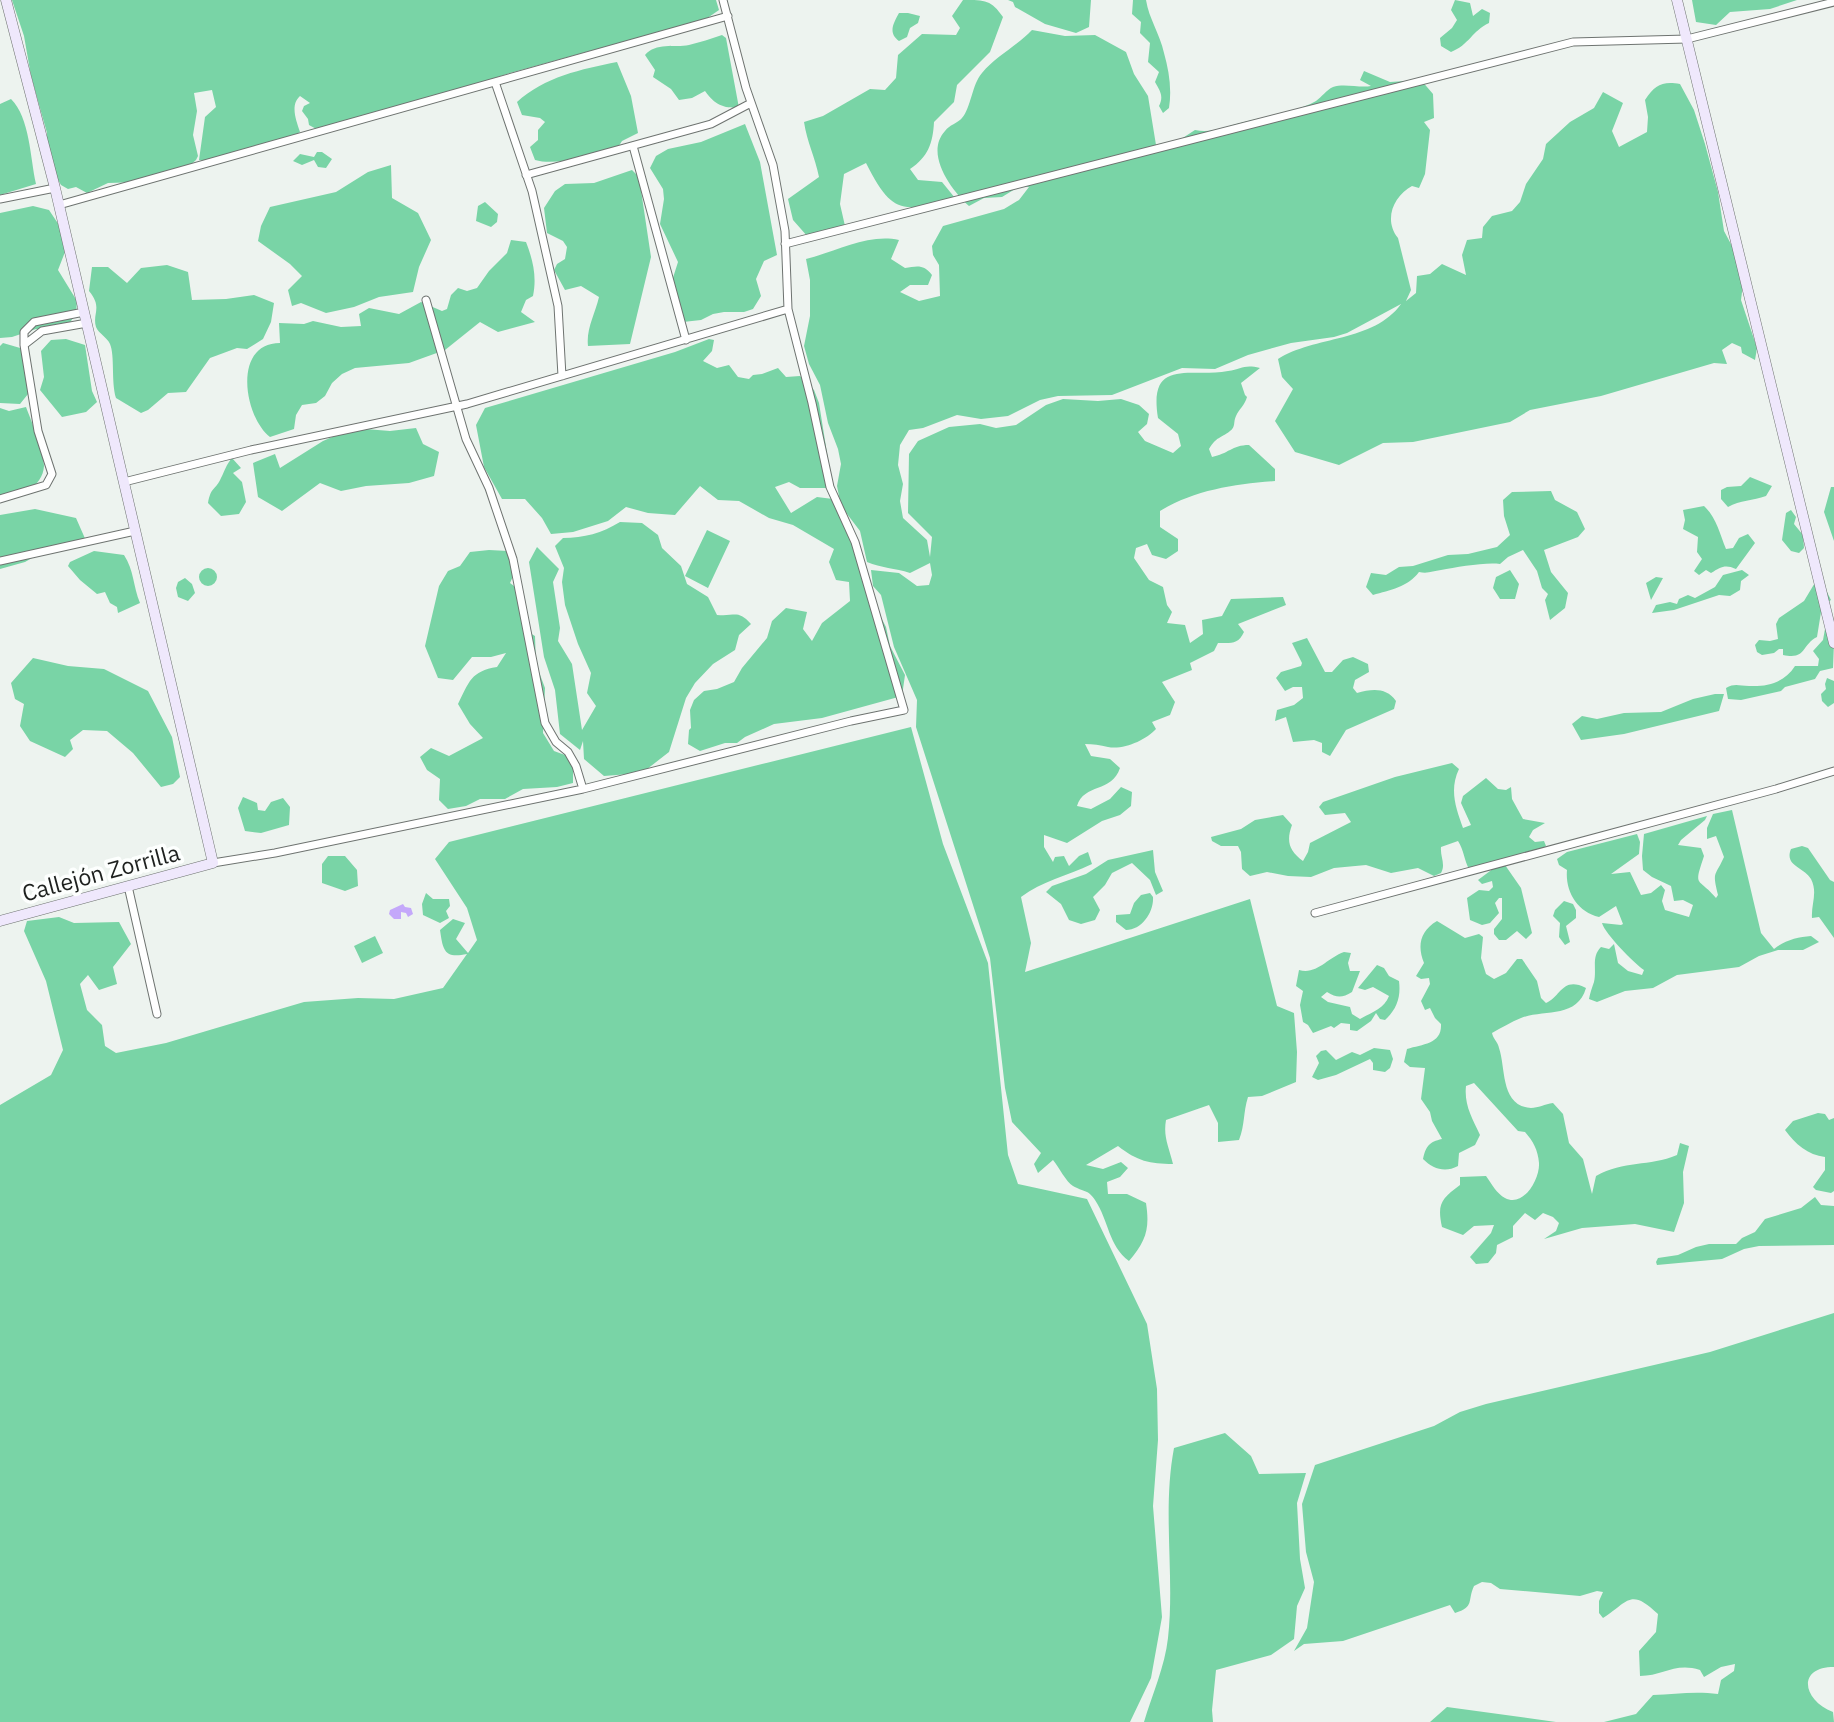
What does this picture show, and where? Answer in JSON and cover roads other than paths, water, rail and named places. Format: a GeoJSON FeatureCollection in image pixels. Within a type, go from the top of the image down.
{"type":"FeatureCollection","features":[{"type":"Feature","properties":{"kind":"street"},"geometry":{"type":"LineString","coordinates":[[6,0],[55,188],[213,863],[275,853],[583,789],[851,720],[904,710],[855,542],[830,486],[788,309],[785,244],[773,165],[751,103],[723,0]]}},
{"type":"Feature","properties":{"kind":"street"},"geometry":{"type":"LineString","coordinates":[[1677,0],[1834,643]]}},
{"type":"Feature","properties":{"kind":"street"},"geometry":{"type":"LineString","coordinates":[[785,244],[1573,42],[1687,39],[1834,2]]}},
{"type":"Feature","properties":{"kind":"street"},"geometry":{"type":"LineString","coordinates":[[59,205],[728,16]]}},
{"type":"Feature","properties":{"kind":"street"},"geometry":{"type":"LineString","coordinates":[[495,82],[526,175],[558,306],[562,376]]}},
{"type":"Feature","properties":{"kind":"street"},"geometry":{"type":"LineString","coordinates":[[526,175],[711,124],[751,103]]}},
{"type":"Feature","properties":{"kind":"street"},"geometry":{"type":"LineString","coordinates":[[633,146],[686,340]]}},
{"type":"Feature","properties":{"kind":"street"},"geometry":{"type":"LineString","coordinates":[[0,199],[55,188]]}},
{"type":"Feature","properties":{"kind":"street"},"geometry":{"type":"LineString","coordinates":[[426,300],[467,439],[489,488],[513,559],[545,723],[556,742],[568,752],[576,766],[583,789]]}},
{"type":"Feature","properties":{"kind":"street"},"geometry":{"type":"LineString","coordinates":[[124,482],[251,450],[457,407],[788,309]]}},
{"type":"Feature","properties":{"kind":"street"},"geometry":{"type":"LineString","coordinates":[[24,345],[42,331],[85,317]]}},
{"type":"Feature","properties":{"kind":"street"},"geometry":{"type":"LineString","coordinates":[[0,499],[46,485],[52,474],[38,431],[24,332],[34,322],[85,317]]}},
{"type":"Feature","properties":{"kind":"street"},"geometry":{"type":"LineString","coordinates":[[0,561],[135,531]]}},
{"type":"Feature","properties":{"kind":"street"},"geometry":{"type":"LineString","coordinates":[[1315,913],[1834,771]]}},
{"type":"Feature","properties":{"kind":"street","name":"Callejón Zorrilla"},"geometry":{"type":"LineString","coordinates":[[0,921],[213,863]]}},
{"type":"Feature","properties":{"kind":"street"},"geometry":{"type":"LineString","coordinates":[[128,886],[157,1014]]}}]}
